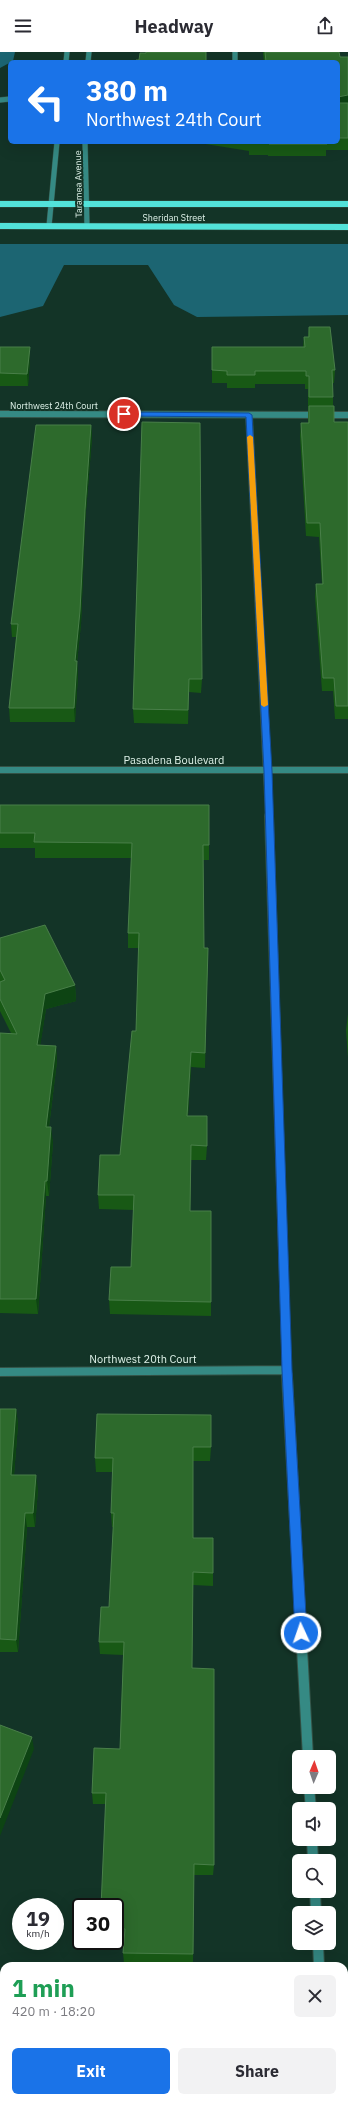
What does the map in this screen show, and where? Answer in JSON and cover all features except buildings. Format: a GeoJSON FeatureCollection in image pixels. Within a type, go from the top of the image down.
{"type":"FeatureCollection","features":[{"type":"Feature","properties":{"kind":"main road","name":"Sheridan Street"},"geometry":{"type":"LineString","coordinates":[[0,204],[348,204]]}},
{"type":"Feature","properties":{"kind":"main road","name":"Sheridan Street"},"geometry":{"type":"LineString","coordinates":[[0,226],[348,227]]}},
{"type":"Feature","properties":{"kind":"street","name":"Taramea Avenue"},"geometry":{"type":"LineString","coordinates":[[49,226],[58,144]]}},
{"type":"Feature","properties":{"kind":"street","name":"Taramea Avenue"},"geometry":{"type":"LineString","coordinates":[[85,144],[86,226]]}},
{"type":"Feature","properties":{"kind":"street","name":"Northwest 24th Court"},"geometry":{"type":"LineString","coordinates":[[0,414],[348,415]]}},
{"type":"Feature","properties":{"kind":"street"},"geometry":{"type":"LineString","coordinates":[[249,415],[268,771],[287,1370],[308,1750]]}},
{"type":"Feature","properties":{"kind":"street","name":"Pasadena Boulevard"},"geometry":{"type":"LineString","coordinates":[[0,770],[348,770]]}},
{"type":"Feature","properties":{"kind":"street","name":"Northwest 20th Court"},"geometry":{"type":"LineString","coordinates":[[0,1372],[287,1370]]}},
{"type":"Feature","properties":{"kind":"street"},"geometry":{"type":"LineString","coordinates":[[318,1950],[319,1962]]}},
{"type":"Feature","properties":{"kind":"water"},"geometry":{"type":"Polygon","coordinates":[[[0,52],[15,52],[13,60],[8,60],[8,64],[0,68],[0,52]]]}},
{"type":"Feature","properties":{"kind":"water"},"geometry":{"type":"Polygon","coordinates":[[[0,244],[348,244],[348,315],[197,317],[174,305],[148,265],[64,265],[43,306],[0,317],[0,244]]]}},
{"type":"Feature","properties":{"kind":"slow traffic"},"geometry":{"type":"LineString","coordinates":[[250,437],[264,705]]}},
{"type":"Feature","properties":{"kind":"route"},"geometry":{"type":"LineString","coordinates":[[124,414],[249,415],[268,771],[287,1370],[301,1633]]}}]}
